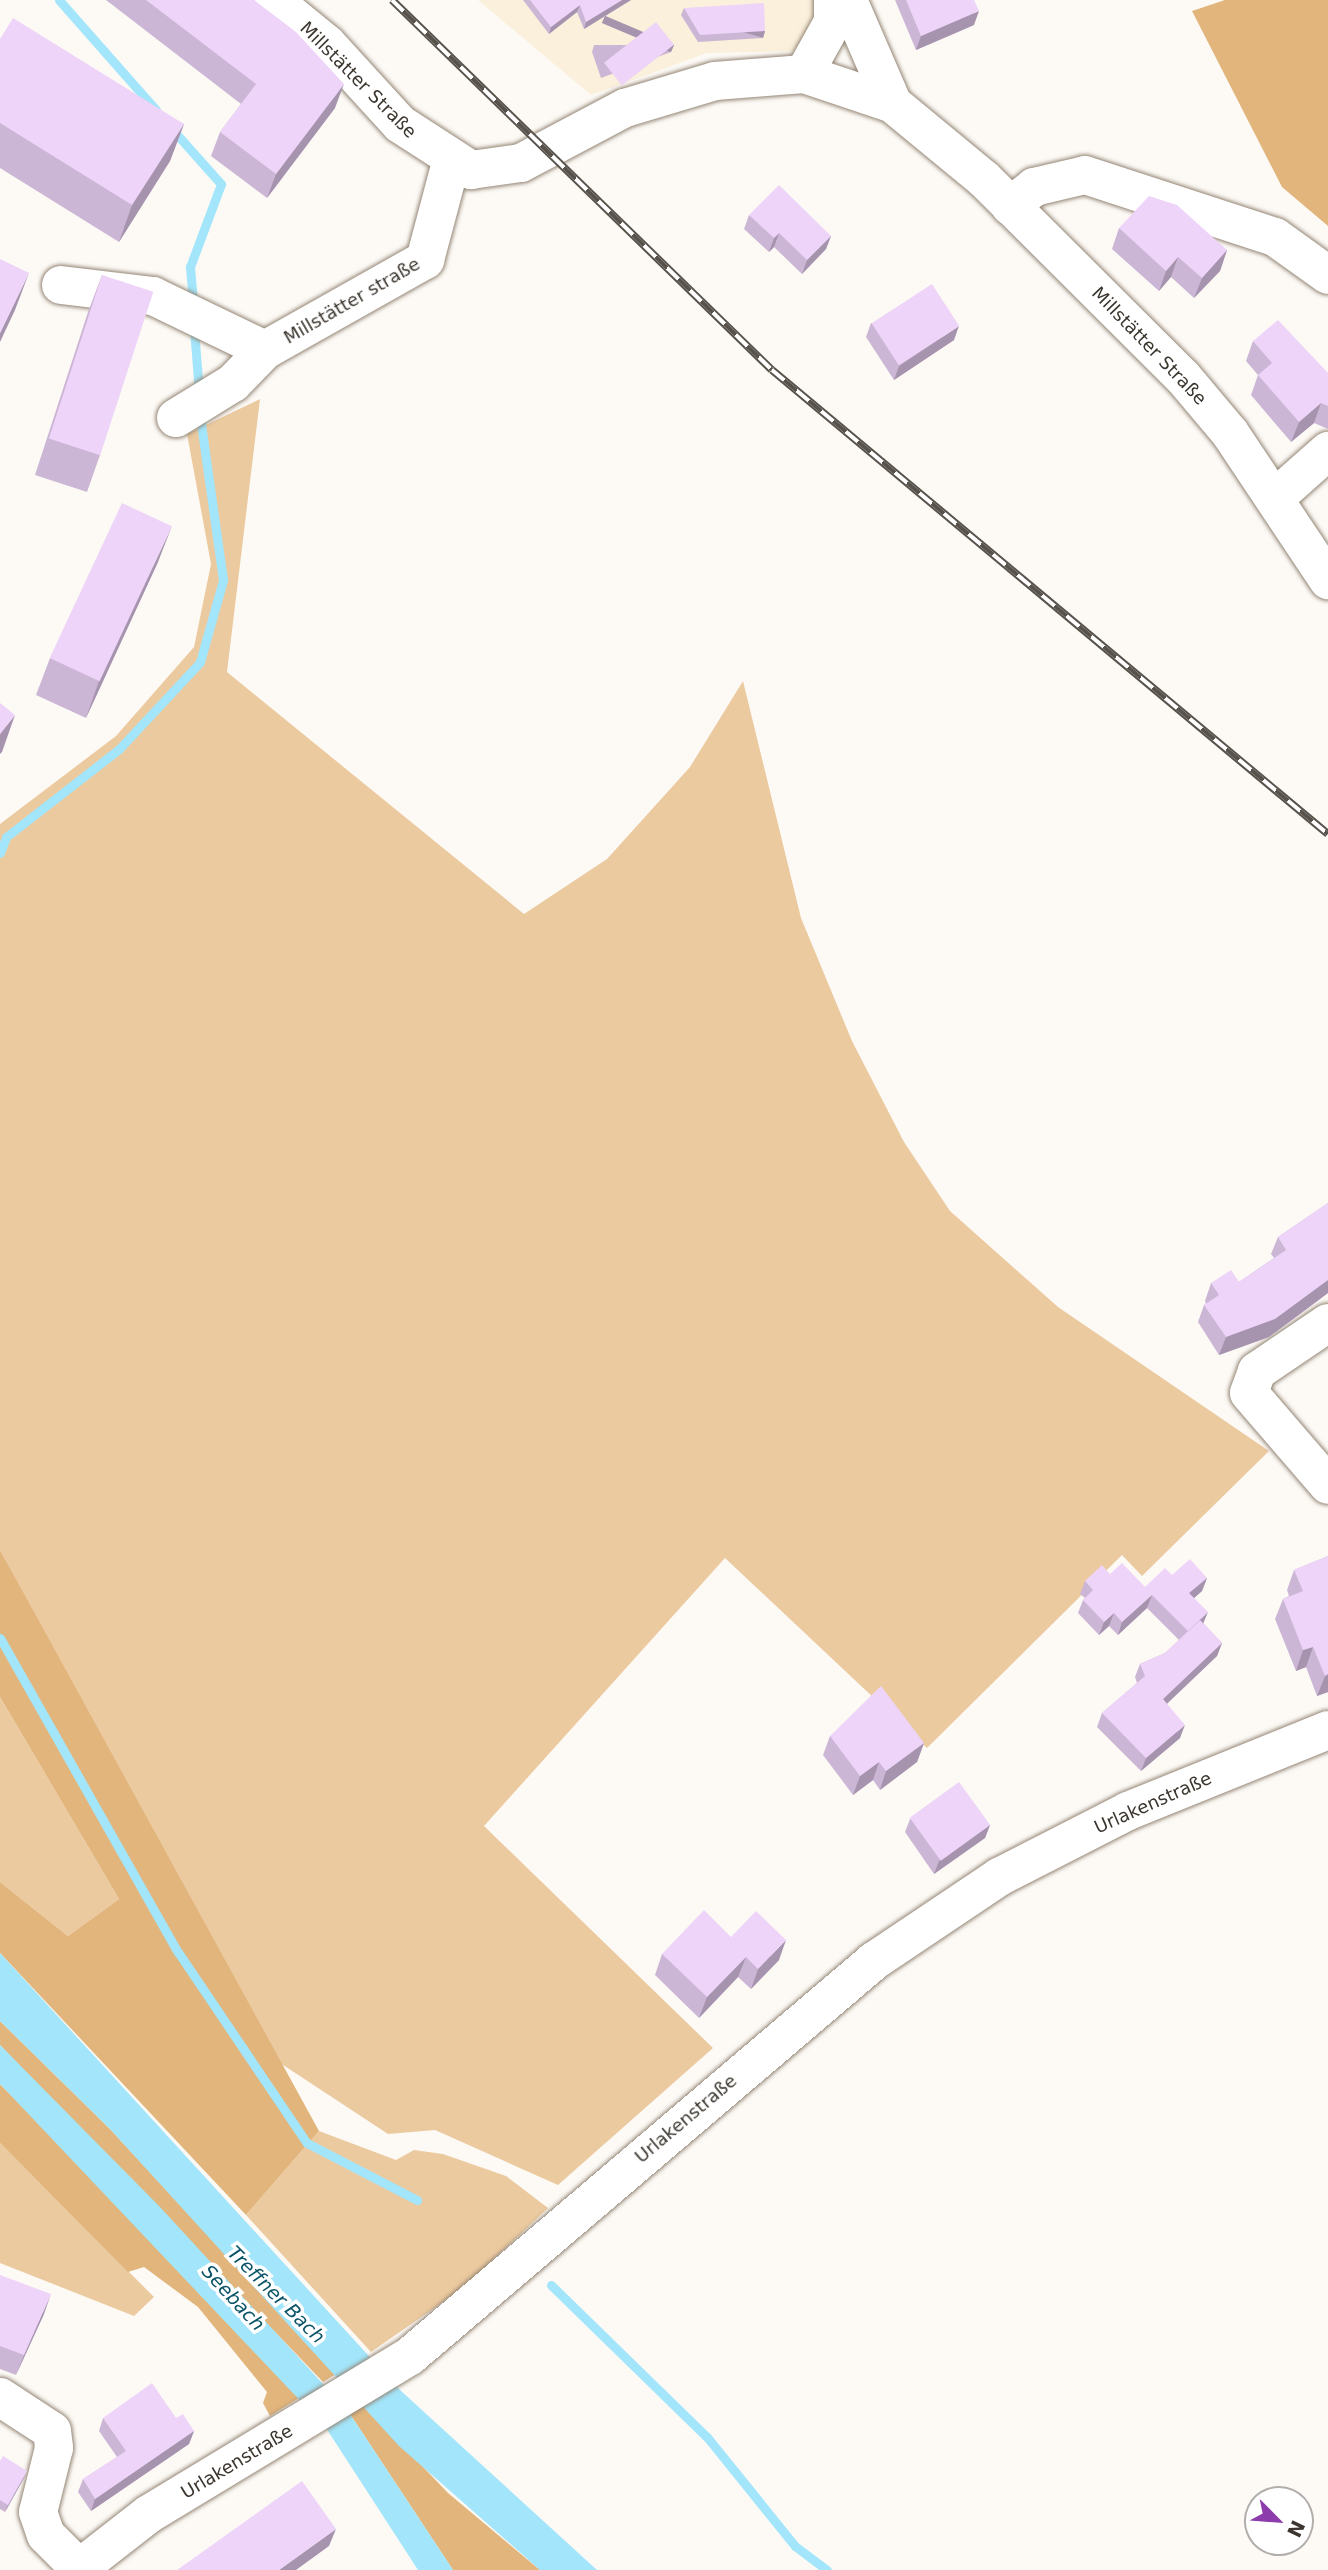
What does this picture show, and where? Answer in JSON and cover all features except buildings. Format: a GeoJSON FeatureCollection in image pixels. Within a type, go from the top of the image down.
{"type":"FeatureCollection","features":[{"type":"Feature","properties":{"kind":"street","name":"Millstätter Straße"},"geometry":{"type":"LineString","coordinates":[[273,0],[327,44],[400,124],[451,162],[471,170],[522,163],[625,108],[678,90],[804,74],[892,104],[1010,206],[1182,376],[1275,498],[1328,580]]}},
{"type":"Feature","properties":{"kind":"street"},"geometry":{"type":"LineString","coordinates":[[804,74],[833,22],[833,0]]}},
{"type":"Feature","properties":{"kind":"street"},"geometry":{"type":"LineString","coordinates":[[848,0],[892,104]]}},
{"type":"Feature","properties":{"kind":"street","name":"Millstätter straße"},"geometry":{"type":"LineString","coordinates":[[177,418],[233,383],[248,342],[425,260],[451,162]]}},
{"type":"Feature","properties":{"kind":"street"},"geometry":{"type":"LineString","coordinates":[[1010,206],[1034,187],[1085,175],[1275,237],[1328,275]]}},
{"type":"Feature","properties":{"kind":"street"},"geometry":{"type":"LineString","coordinates":[[61,285],[153,296],[248,342]]}},
{"type":"Feature","properties":{"kind":"street"},"geometry":{"type":"LineString","coordinates":[[1275,498],[1328,451]]}},
{"type":"Feature","properties":{"kind":"street"},"geometry":{"type":"LineString","coordinates":[[1328,1323],[1257,1371],[1249,1393],[1328,1485]]}},
{"type":"Feature","properties":{"kind":"street","name":"Urlakenstraße"},"geometry":{"type":"LineString","coordinates":[[0,2397],[52,2431],[54,2448],[38,2512],[46,2535],[78,2569],[149,2514],[279,2438],[410,2356],[874,1961],[999,1877],[1116,1817],[1328,1730]]}},
{"type":"Feature","properties":{"kind":"shaded area"},"geometry":{"type":"Polygon","coordinates":[[[478,0],[821,0],[811,34],[793,51],[707,53],[591,95],[478,0]]]}},
{"type":"Feature","properties":{"kind":"shaded area"},"geometry":{"type":"Polygon","coordinates":[[[1225,0],[1328,0],[1328,226],[1282,187],[1192,11],[1225,0]]]}},
{"type":"Feature","properties":{"kind":"shaded area"},"geometry":{"type":"Polygon","coordinates":[[[260,399],[227,672],[524,914],[607,859],[690,767],[743,681],[801,918],[852,1041],[904,1142],[950,1211],[1058,1307],[1269,1451],[1142,1576],[1122,1555],[927,1748],[725,1558],[484,1826],[713,2048],[558,2185],[435,2130],[388,2134],[274,2059],[0,1550],[0,824],[116,736],[194,647],[211,564],[187,434],[260,399]]]}},
{"type":"Feature","properties":{"kind":"shaded area"},"geometry":{"type":"Polygon","coordinates":[[[0,1550],[319,2131],[246,2215],[0,1953],[0,1882],[68,1936],[119,1899],[0,1697],[0,1550]]]}},
{"type":"Feature","properties":{"kind":"shaded area"},"geometry":{"type":"Polygon","coordinates":[[[0,1697],[119,1899],[68,1936],[0,1882],[0,1697]]]}},
{"type":"Feature","properties":{"kind":"shaded area"},"geometry":{"type":"Polygon","coordinates":[[[0,2021],[110,2129],[336,2374],[323,2382],[0,2045],[0,2021]]]}},
{"type":"Feature","properties":{"kind":"shaded area"},"geometry":{"type":"Polygon","coordinates":[[[0,2084],[165,2253],[299,2398],[270,2416],[263,2403],[267,2392],[198,2307],[144,2267],[128,2272],[0,2143],[0,2084]]]}},
{"type":"Feature","properties":{"kind":"shaded area"},"geometry":{"type":"Polygon","coordinates":[[[319,2131],[396,2160],[414,2150],[443,2154],[506,2176],[548,2208],[463,2288],[371,2352],[246,2215],[319,2131]]]}},
{"type":"Feature","properties":{"kind":"shaded area"},"geometry":{"type":"Polygon","coordinates":[[[0,2143],[154,2297],[134,2316],[0,2263],[0,2143]]]}},
{"type":"Feature","properties":{"kind":"shaded area"},"geometry":{"type":"Polygon","coordinates":[[[362,2403],[448,2493],[540,2570],[453,2570],[348,2411],[362,2403]]]}},
{"type":"Feature","properties":{"kind":"water","name":"Treffner Bach"},"geometry":{"type":"Polygon","coordinates":[[[0,1953],[400,2390],[597,2570],[540,2570],[399,2446],[110,2129],[0,2021],[0,1953]]]}},
{"type":"Feature","properties":{"kind":"water","name":"Seebach"},"geometry":{"type":"Polygon","coordinates":[[[0,2045],[160,2207],[348,2411],[453,2570],[418,2570],[326,2428],[0,2084],[0,2045]]]}},
{"type":"Feature","properties":{"kind":"waterway"},"geometry":{"type":"LineString","coordinates":[[59,0],[156,110]]}},
{"type":"Feature","properties":{"kind":"waterway"},"geometry":{"type":"LineString","coordinates":[[172,129],[221,184],[190,267],[193,304]]}},
{"type":"Feature","properties":{"kind":"waterway"},"geometry":{"type":"LineString","coordinates":[[194,329],[199,392]]}},
{"type":"Feature","properties":{"kind":"waterway"},"geometry":{"type":"LineString","coordinates":[[0,853],[6,837],[119,749],[200,662],[223,580],[200,416]]}},
{"type":"Feature","properties":{"kind":"waterway"},"geometry":{"type":"LineString","coordinates":[[0,1638],[178,1952],[307,2143],[417,2200]]}},
{"type":"Feature","properties":{"kind":"waterway"},"geometry":{"type":"LineString","coordinates":[[551,2285],[707,2437],[795,2546],[827,2570]]}},
{"type":"Feature","properties":{"kind":"railway"},"geometry":{"type":"LineString","coordinates":[[392,0],[772,370],[1328,834]]}}]}
